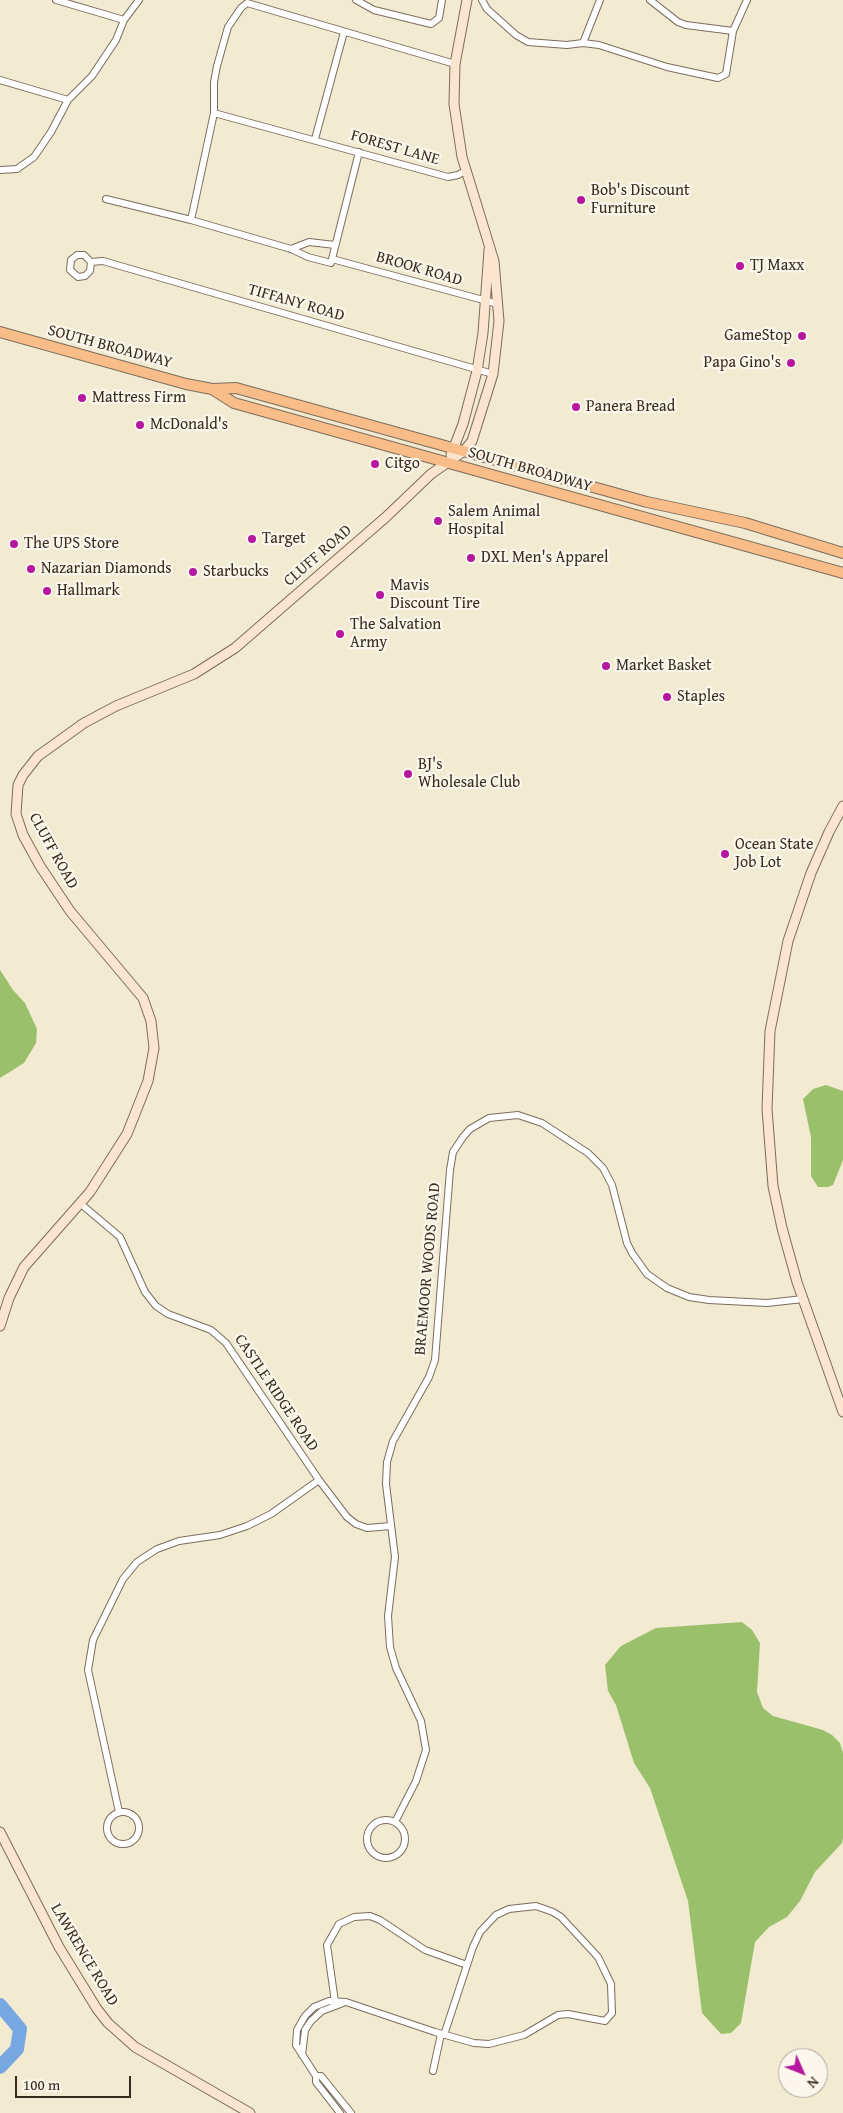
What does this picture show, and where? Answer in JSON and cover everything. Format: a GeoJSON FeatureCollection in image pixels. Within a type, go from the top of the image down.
{"type":"FeatureCollection","features":[{"type":"Feature","properties":{"kind":"main road","name":"SOUTH BROADWAY"},"geometry":{"type":"LineString","coordinates":[[0,332],[186,384],[212,389],[236,388],[647,502],[745,523],[843,553]]}},
{"type":"Feature","properties":{"kind":"main road","name":"SOUTH BROADWAY"},"geometry":{"type":"LineString","coordinates":[[212,389],[234,403],[843,573]]}},
{"type":"Feature","properties":{"kind":"street"},"geometry":{"type":"LineString","coordinates":[[56,0],[124,20]]}},
{"type":"Feature","properties":{"kind":"street"},"geometry":{"type":"LineString","coordinates":[[0,170],[17,169],[34,157],[51,132],[68,100],[92,76],[116,40],[124,20],[139,0]]}},
{"type":"Feature","properties":{"kind":"street"},"geometry":{"type":"LineString","coordinates":[[356,0],[374,10],[431,24],[439,18],[442,0]]}},
{"type":"Feature","properties":{"kind":"street"},"geometry":{"type":"LineString","coordinates":[[464,451],[476,433],[493,374],[498,330],[498,304],[494,261],[489,250],[459,144],[456,122],[454,64],[467,0]]}},
{"type":"Feature","properties":{"kind":"street"},"geometry":{"type":"LineString","coordinates":[[482,0],[484,6],[499,20],[516,35],[528,42],[567,45],[583,43],[604,46],[658,65],[718,78],[726,74],[733,31],[747,0]]}},
{"type":"Feature","properties":{"kind":"street"},"geometry":{"type":"LineString","coordinates":[[583,43],[600,0]]}},
{"type":"Feature","properties":{"kind":"street"},"geometry":{"type":"LineString","coordinates":[[650,0],[678,22],[686,25],[733,31]]}},
{"type":"Feature","properties":{"kind":"street"},"geometry":{"type":"LineString","coordinates":[[191,220],[214,113],[214,82],[226,33],[234,16],[247,3],[454,64]]}},
{"type":"Feature","properties":{"kind":"street"},"geometry":{"type":"LineString","coordinates":[[315,139],[344,32]]}},
{"type":"Feature","properties":{"kind":"street"},"geometry":{"type":"LineString","coordinates":[[0,80],[68,100]]}},
{"type":"Feature","properties":{"kind":"street","name":"FOREST LANE"},"geometry":{"type":"LineString","coordinates":[[214,113],[315,139],[448,177],[458,175],[467,170]]}},
{"type":"Feature","properties":{"kind":"street"},"geometry":{"type":"LineString","coordinates":[[331,261],[359,152]]}},
{"type":"Feature","properties":{"kind":"street","name":"BROOK ROAD"},"geometry":{"type":"LineString","coordinates":[[106,199],[191,220],[291,249],[308,257],[331,261],[498,304]]}},
{"type":"Feature","properties":{"kind":"street"},"geometry":{"type":"LineString","coordinates":[[291,249],[309,242],[335,245]]}},
{"type":"Feature","properties":{"kind":"street"},"geometry":{"type":"LineString","coordinates":[[448,462],[463,424],[477,370],[489,250]]}},
{"type":"Feature","properties":{"kind":"street","name":"TIFFANY ROAD"},"geometry":{"type":"LineString","coordinates":[[91,262],[103,261],[493,374]]}},
{"type":"Feature","properties":{"kind":"street","name":"CLUFF ROAD"},"geometry":{"type":"LineString","coordinates":[[0,1326],[9,1298],[24,1267],[81,1204],[107,1167],[133,1120],[152,1065],[154,1032],[148,1009],[136,987],[70,910],[40,866],[23,835],[17,822],[15,806],[18,785],[22,775],[38,756],[84,724],[116,706],[194,674],[236,648],[386,517],[431,474],[464,451]]}},
{"type":"Feature","properties":{"kind":"street"},"geometry":{"type":"LineString","coordinates":[[843,806],[828,832],[795,915],[778,986],[768,1055],[767,1108],[773,1186],[787,1250],[843,1412]]}},
{"type":"Feature","properties":{"kind":"street","name":"BRAEMOOR WOODS ROAD"},"geometry":{"type":"LineString","coordinates":[[394,1822],[416,1781],[426,1750],[420,1721],[396,1668],[390,1647],[388,1616],[395,1558],[386,1484],[389,1451],[398,1430],[429,1377],[437,1352],[441,1272],[451,1161],[463,1137],[480,1123],[500,1116],[527,1117],[552,1128],[588,1152],[602,1168],[612,1184],[627,1243],[632,1253],[647,1274],[667,1288],[689,1297],[709,1300],[767,1303],[803,1299]]}},
{"type":"Feature","properties":{"kind":"street","name":"CASTLE RIDGE ROAD"},"geometry":{"type":"LineString","coordinates":[[81,1204],[120,1237],[145,1292],[156,1306],[168,1314],[211,1330],[221,1338],[343,1513],[356,1524],[373,1528],[391,1526]]}},
{"type":"Feature","properties":{"kind":"street"},"geometry":{"type":"LineString","coordinates":[[119,1812],[88,1670],[93,1640],[123,1579],[137,1562],[157,1549],[179,1541],[220,1535],[247,1526],[271,1514],[319,1480]]}},
{"type":"Feature","properties":{"kind":"street"},"geometry":{"type":"LineString","coordinates":[[119,1812],[132,1814],[139,1825],[138,1834],[128,1843],[114,1842],[107,1831],[108,1821],[119,1812]]}},
{"type":"Feature","properties":{"kind":"street"},"geometry":{"type":"LineString","coordinates":[[382,1820],[394,1822],[404,1831],[404,1846],[393,1856],[378,1856],[372,1851],[368,1843],[369,1830],[382,1820]]}},
{"type":"Feature","properties":{"kind":"street","name":"LAWRENCE ROAD"},"geometry":{"type":"LineString","coordinates":[[0,1832],[58,1947],[108,2023],[135,2047],[250,2113]]}},
{"type":"Feature","properties":{"kind":"street"},"geometry":{"type":"LineString","coordinates":[[340,2113],[316,2082],[316,2076],[296,2045],[297,2030],[304,2016],[321,2004],[346,2002],[443,2034],[474,2043],[489,2044],[524,2035],[558,2014],[568,2014],[600,2022],[605,2021],[612,2012],[611,1984],[606,1968],[580,1935],[561,1917],[545,1908],[524,1906],[509,1909],[496,1915],[480,1932],[443,2034],[433,2071]]}},
{"type":"Feature","properties":{"kind":"street"},"geometry":{"type":"LineString","coordinates":[[335,2002],[327,1945],[339,1924],[354,1917],[370,1916],[380,1920],[425,1950],[467,1965]]}},
{"type":"Feature","properties":{"kind":"street"},"geometry":{"type":"LineString","coordinates":[[302,2055],[304,2030],[311,2021],[322,2011],[346,2002]]}},
{"type":"Feature","properties":{"kind":"street"},"geometry":{"type":"LineString","coordinates":[[316,2076],[321,2076],[350,2113]]}},
{"type":"Feature","properties":{"kind":"green space"},"geometry":{"type":"Polygon","coordinates":[[[0,970],[13,990],[25,1003],[37,1029],[36,1043],[24,1063],[0,1078],[0,970]]]}},
{"type":"Feature","properties":{"kind":"green space"},"geometry":{"type":"Polygon","coordinates":[[[826,1085],[843,1091],[843,1160],[833,1185],[818,1187],[811,1176],[811,1137],[803,1099],[813,1089],[826,1085]]]}},
{"type":"Feature","properties":{"kind":"green space"},"geometry":{"type":"Polygon","coordinates":[[[742,1622],[752,1630],[760,1643],[757,1692],[763,1708],[773,1716],[823,1730],[840,1743],[843,1753],[843,1837],[842,1843],[815,1872],[800,1901],[787,1917],[769,1927],[755,1942],[741,2023],[731,2033],[721,2034],[702,2013],[688,1901],[650,1788],[634,1763],[616,1705],[608,1691],[605,1665],[621,1646],[656,1628],[742,1622]]]}},
{"type":"Feature","properties":{"kind":"waterway"},"geometry":{"type":"LineString","coordinates":[[0,2005],[20,2029],[17,2049],[0,2067]]}},
{"type":"Feature","properties":{"kind":"place","name":"Bob's Discount Furniture"},"geometry":{"type":"Point","coordinates":[581,200]}},
{"type":"Feature","properties":{"kind":"place","name":"TJ Maxx"},"geometry":{"type":"Point","coordinates":[740,266]}},
{"type":"Feature","properties":{"kind":"place","name":"GameStop"},"geometry":{"type":"Point","coordinates":[802,336]}},
{"type":"Feature","properties":{"kind":"place","name":"Papa Gino's"},"geometry":{"type":"Point","coordinates":[791,363]}},
{"type":"Feature","properties":{"kind":"place","name":"Mattress Firm"},"geometry":{"type":"Point","coordinates":[82,398]}},
{"type":"Feature","properties":{"kind":"place","name":"Panera Bread"},"geometry":{"type":"Point","coordinates":[576,407]}},
{"type":"Feature","properties":{"kind":"place","name":"McDonald's"},"geometry":{"type":"Point","coordinates":[140,425]}},
{"type":"Feature","properties":{"kind":"place","name":"Citgo"},"geometry":{"type":"Point","coordinates":[375,464]}},
{"type":"Feature","properties":{"kind":"place","name":"Salem Animal Hospital"},"geometry":{"type":"Point","coordinates":[438,521]}},
{"type":"Feature","properties":{"kind":"place","name":"Target"},"geometry":{"type":"Point","coordinates":[252,539]}},
{"type":"Feature","properties":{"kind":"place","name":"The UPS Store"},"geometry":{"type":"Point","coordinates":[14,544]}},
{"type":"Feature","properties":{"kind":"place","name":"DXL Men's Apparel"},"geometry":{"type":"Point","coordinates":[471,558]}},
{"type":"Feature","properties":{"kind":"place","name":"Nazarian Diamonds"},"geometry":{"type":"Point","coordinates":[31,569]}},
{"type":"Feature","properties":{"kind":"place","name":"Starbucks"},"geometry":{"type":"Point","coordinates":[193,572]}},
{"type":"Feature","properties":{"kind":"place","name":"Hallmark"},"geometry":{"type":"Point","coordinates":[47,591]}},
{"type":"Feature","properties":{"kind":"place","name":"Mavis Discount Tire"},"geometry":{"type":"Point","coordinates":[380,595]}},
{"type":"Feature","properties":{"kind":"place","name":"The Salvation Army"},"geometry":{"type":"Point","coordinates":[340,634]}},
{"type":"Feature","properties":{"kind":"place","name":"Market Basket"},"geometry":{"type":"Point","coordinates":[606,666]}},
{"type":"Feature","properties":{"kind":"place","name":"Staples"},"geometry":{"type":"Point","coordinates":[667,697]}},
{"type":"Feature","properties":{"kind":"place","name":"BJ's Wholesale Club"},"geometry":{"type":"Point","coordinates":[408,774]}},
{"type":"Feature","properties":{"kind":"place","name":"Ocean State Job Lot"},"geometry":{"type":"Point","coordinates":[725,854]}}]}
